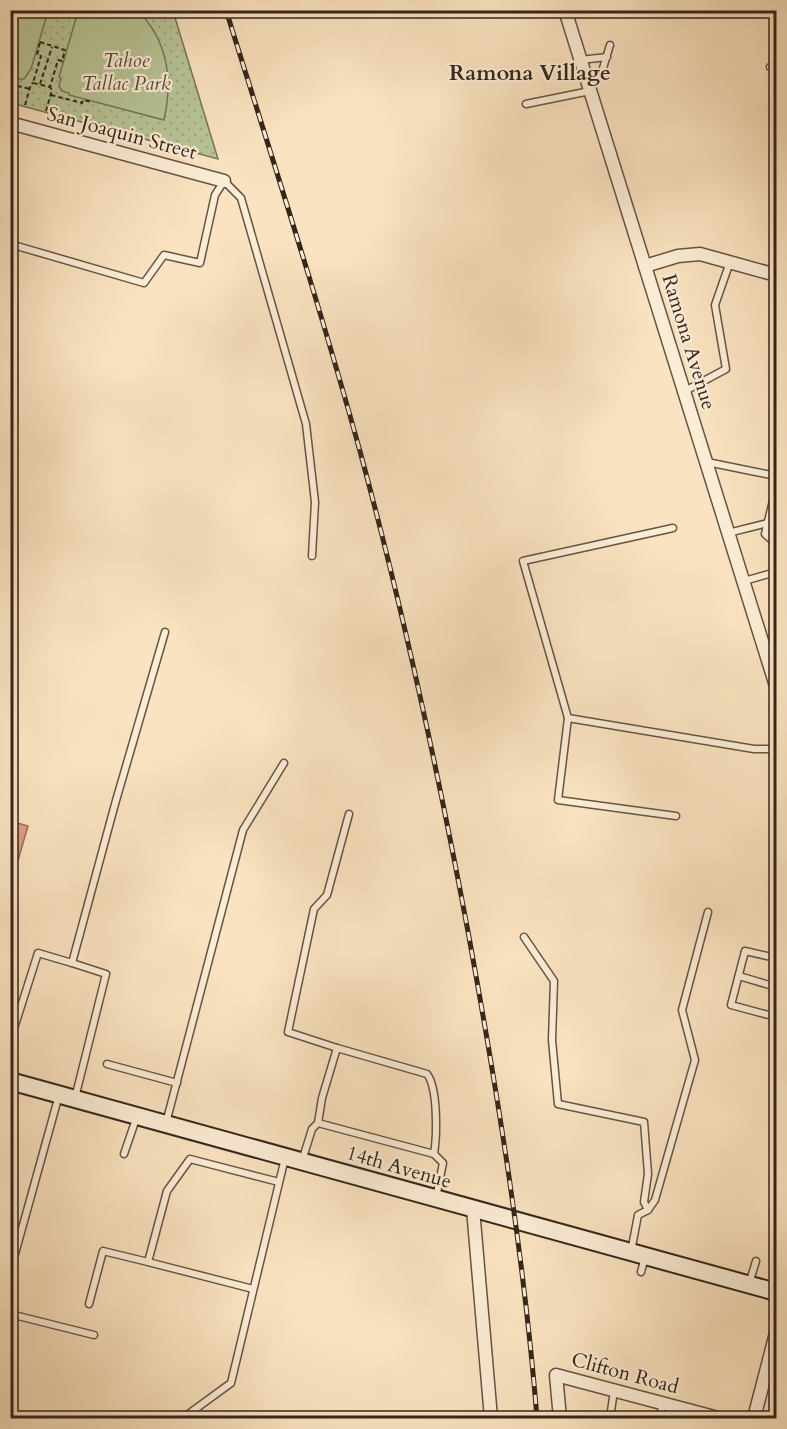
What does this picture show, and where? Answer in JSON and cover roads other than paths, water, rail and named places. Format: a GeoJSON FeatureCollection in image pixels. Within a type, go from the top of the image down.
{"type":"FeatureCollection","features":[{"type":"Feature","properties":{"kind":"main road","name":"14th Avenue"},"geometry":{"type":"LineString","coordinates":[[10,1081],[473,1209],[639,1260],[777,1292]]}},
{"type":"Feature","properties":{"kind":"street","name":"Ramona Avenue"},"geometry":{"type":"LineString","coordinates":[[565,10],[777,686]]}},
{"type":"Feature","properties":{"kind":"street","name":"San Joaquin Street"},"geometry":{"type":"LineString","coordinates":[[10,123],[224,181]]}},
{"type":"Feature","properties":{"kind":"street"},"geometry":{"type":"LineString","coordinates":[[645,266],[689,254],[706,255],[777,275]]}},
{"type":"Feature","properties":{"kind":"street"},"geometry":{"type":"LineString","coordinates":[[473,1209],[491,1419]]}},
{"type":"Feature","properties":{"kind":"street"},"geometry":{"type":"LineString","coordinates":[[754,1419],[777,1333]]}},
{"type":"Feature","properties":{"kind":"street","name":"Clifton Road"},"geometry":{"type":"LineString","coordinates":[[560,1419],[556,1375],[663,1404],[683,1414],[713,1418]]}},
{"type":"Feature","properties":{"kind":"lane"},"geometry":{"type":"LineString","coordinates":[[603,68],[610,45]]}},
{"type":"Feature","properties":{"kind":"lane"},"geometry":{"type":"LineString","coordinates":[[580,60],[607,57]]}},
{"type":"Feature","properties":{"kind":"lane"},"geometry":{"type":"LineString","coordinates":[[526,104],[590,91]]}},
{"type":"Feature","properties":{"kind":"lane"},"geometry":{"type":"LineString","coordinates":[[10,244],[144,283],[164,255],[200,263],[215,195],[224,181],[241,198],[306,424],[315,502],[312,556]]}},
{"type":"Feature","properties":{"kind":"lane"},"geometry":{"type":"LineString","coordinates":[[684,391],[726,369],[715,305],[730,261]]}},
{"type":"Feature","properties":{"kind":"lane"},"geometry":{"type":"LineString","coordinates":[[706,462],[777,476]]}},
{"type":"Feature","properties":{"kind":"lane"},"geometry":{"type":"LineString","coordinates":[[777,488],[765,534],[777,544]]}},
{"type":"Feature","properties":{"kind":"lane"},"geometry":{"type":"LineString","coordinates":[[728,533],[768,523]]}},
{"type":"Feature","properties":{"kind":"lane"},"geometry":{"type":"LineString","coordinates":[[674,528],[523,561],[567,718],[558,800],[676,816]]}},
{"type":"Feature","properties":{"kind":"lane"},"geometry":{"type":"LineString","coordinates":[[744,581],[777,572]]}},
{"type":"Feature","properties":{"kind":"lane"},"geometry":{"type":"LineString","coordinates":[[72,963],[165,632]]}},
{"type":"Feature","properties":{"kind":"lane"},"geometry":{"type":"LineString","coordinates":[[567,718],[754,749],[777,749]]}},
{"type":"Feature","properties":{"kind":"lane"},"geometry":{"type":"LineString","coordinates":[[166,1124],[243,830],[284,763]]}},
{"type":"Feature","properties":{"kind":"lane"},"geometry":{"type":"LineString","coordinates":[[349,814],[327,895],[314,909],[288,1032],[426,1074],[433,1087],[436,1141],[434,1154]]}},
{"type":"Feature","properties":{"kind":"lane"},"geometry":{"type":"LineString","coordinates":[[639,1260],[638,1215],[648,1210],[655,1200],[695,1060],[682,1010],[708,912]]}},
{"type":"Feature","properties":{"kind":"lane"},"geometry":{"type":"LineString","coordinates":[[524,937],[554,981],[552,1040],[558,1104],[644,1122],[648,1174],[644,1202],[648,1210]]}},
{"type":"Feature","properties":{"kind":"lane"},"geometry":{"type":"LineString","coordinates":[[777,958],[745,951],[731,1005],[777,1017]]}},
{"type":"Feature","properties":{"kind":"lane"},"geometry":{"type":"LineString","coordinates":[[10,1041],[38,953],[106,974],[10,1272]]}},
{"type":"Feature","properties":{"kind":"lane"},"geometry":{"type":"LineString","coordinates":[[739,976],[777,987]]}},
{"type":"Feature","properties":{"kind":"lane"},"geometry":{"type":"LineString","coordinates":[[302,1162],[312,1129],[318,1123],[322,1098],[337,1048]]}},
{"type":"Feature","properties":{"kind":"lane"},"geometry":{"type":"LineString","coordinates":[[107,1064],[177,1083]]}},
{"type":"Feature","properties":{"kind":"lane"},"geometry":{"type":"LineString","coordinates":[[124,1154],[137,1116]]}},
{"type":"Feature","properties":{"kind":"lane"},"geometry":{"type":"LineString","coordinates":[[318,1123],[434,1154],[443,1163],[436,1199]]}},
{"type":"Feature","properties":{"kind":"lane"},"geometry":{"type":"LineString","coordinates":[[183,1419],[231,1383],[285,1157]]}},
{"type":"Feature","properties":{"kind":"lane"},"geometry":{"type":"LineString","coordinates":[[148,1262],[167,1191],[190,1159],[279,1182]]}},
{"type":"Feature","properties":{"kind":"lane"},"geometry":{"type":"LineString","coordinates":[[89,1304],[103,1251],[253,1289]]}},
{"type":"Feature","properties":{"kind":"lane"},"geometry":{"type":"LineString","coordinates":[[749,1285],[756,1261]]}},
{"type":"Feature","properties":{"kind":"lane"},"geometry":{"type":"LineString","coordinates":[[10,1314],[94,1335]]}},
{"type":"Feature","properties":{"kind":"lane"},"geometry":{"type":"LineString","coordinates":[[611,1411],[614,1391]]}},
{"type":"Feature","properties":{"kind":"lane"},"geometry":{"type":"LineString","coordinates":[[659,1419],[663,1404]]}},
{"type":"Feature","properties":{"kind":"railway"},"geometry":{"type":"LineString","coordinates":[[226,10],[361,455],[420,695],[469,937],[500,1117],[525,1297],[537,1418]]}},
{"type":"Feature","properties":{"kind":"railway"},"geometry":{"type":"LineString","coordinates":[[396,1415],[408,1418]]}},
{"type":"Feature","properties":{"kind":"district","name":"Ramona Village"},"geometry":{"type":"Point","coordinates":[530,73]}},
{"type":"Feature","properties":{"kind":"park label","name":"Tahoe Tallac Park"},"geometry":{"type":"Point","coordinates":[126,72]}}]}
